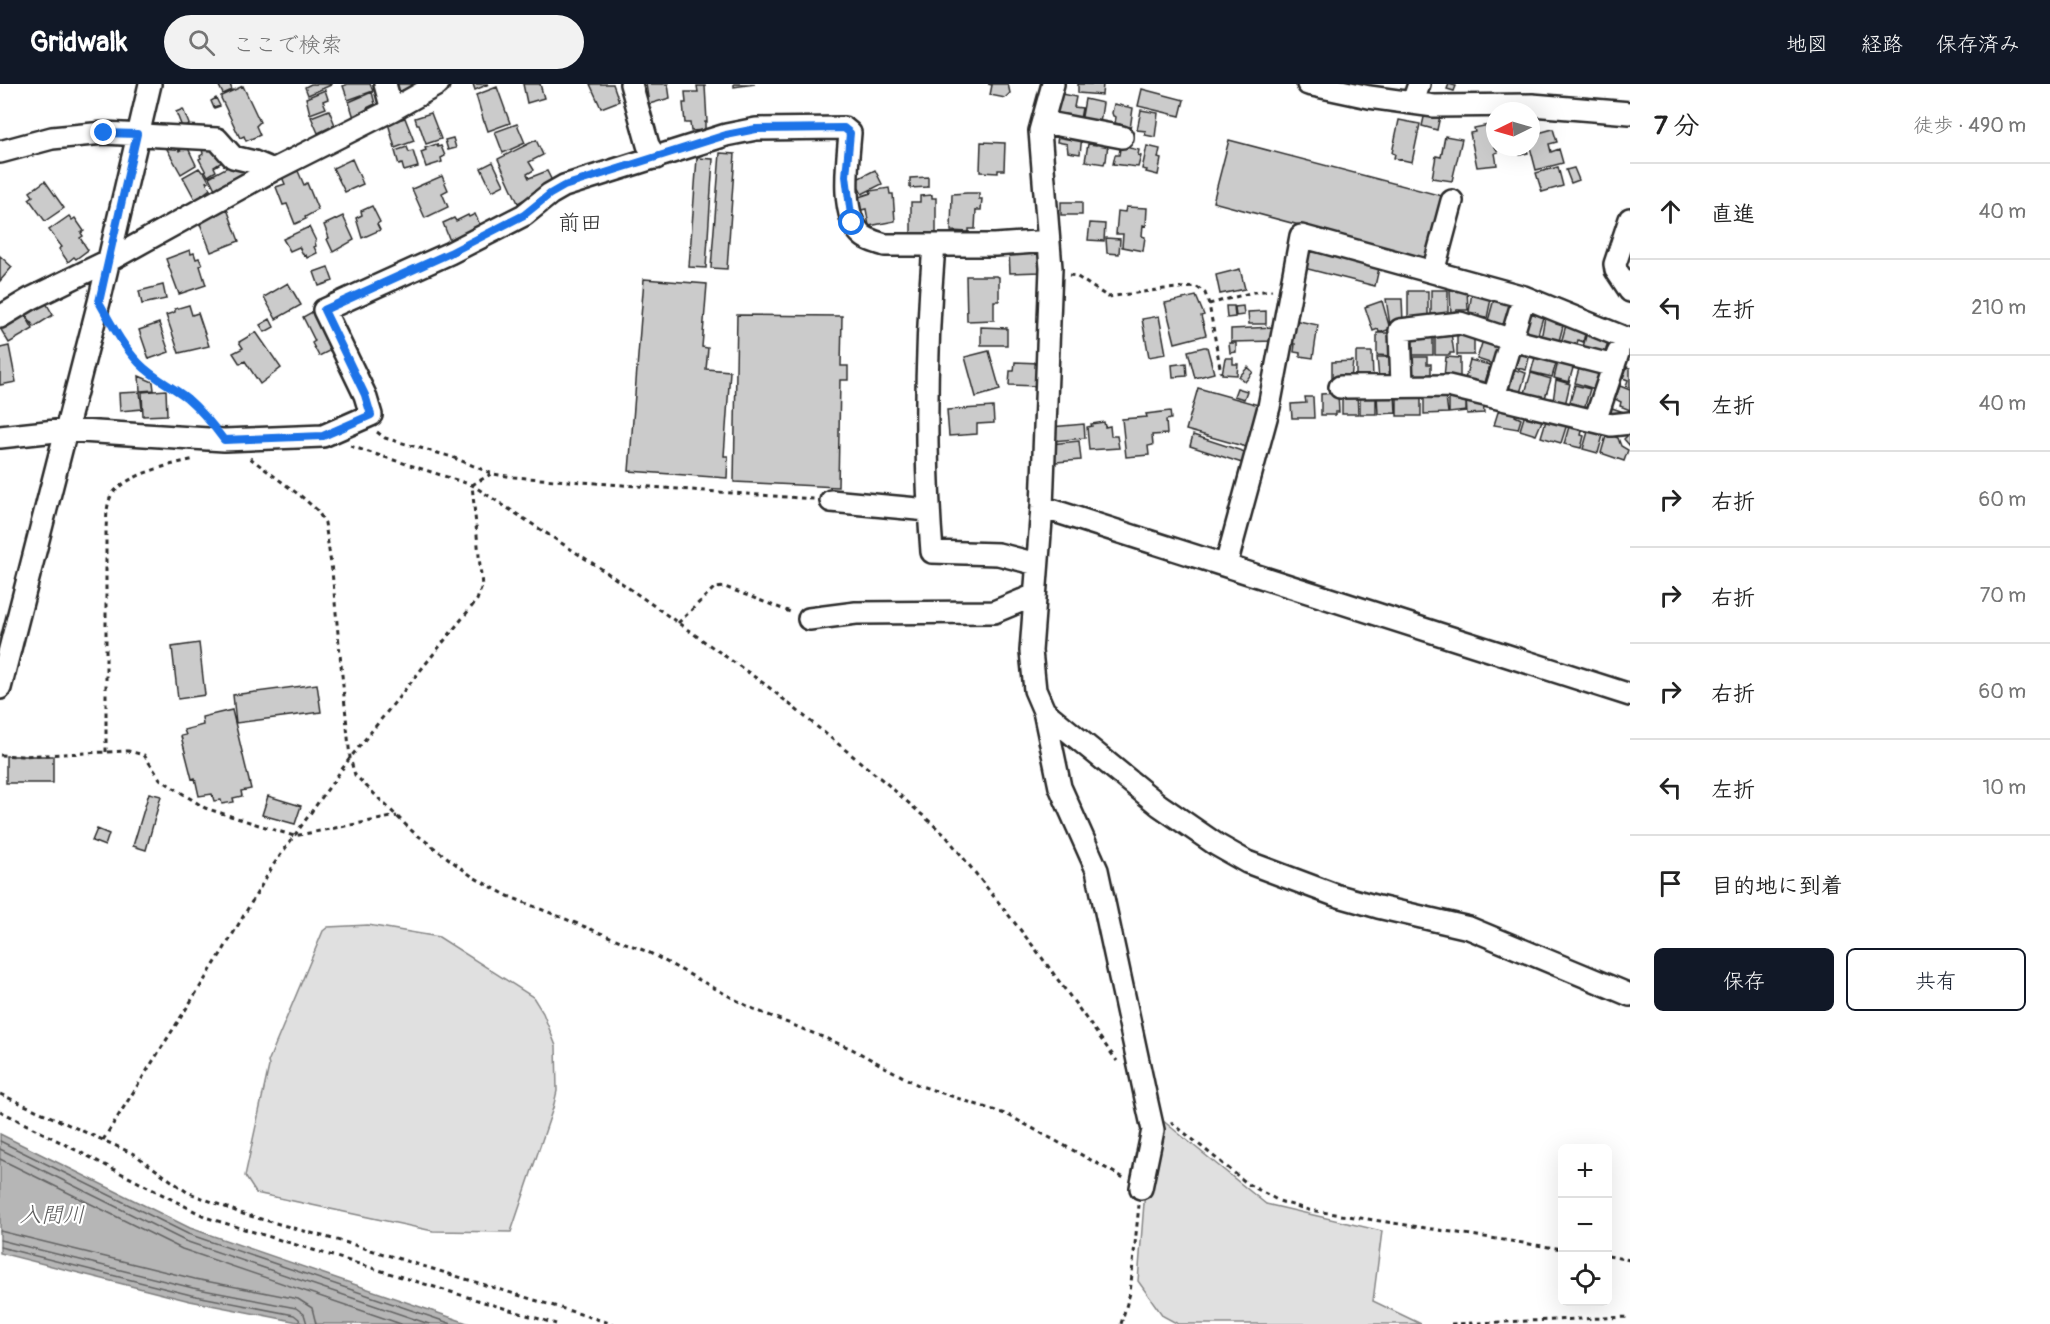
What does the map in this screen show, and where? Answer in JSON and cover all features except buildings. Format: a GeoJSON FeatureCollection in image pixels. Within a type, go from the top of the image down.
{"type":"FeatureCollection","features":[{"type":"Feature","properties":{"kind":"street"},"geometry":{"type":"LineString","coordinates":[[0,688],[58,454],[99,302],[150,84]]}},
{"type":"Feature","properties":{"kind":"street"},"geometry":{"type":"LineString","coordinates":[[385,84],[392,110]]}},
{"type":"Feature","properties":{"kind":"street"},"geometry":{"type":"LineString","coordinates":[[3,310],[108,261],[273,170],[438,84]]}},
{"type":"Feature","properties":{"kind":"street"},"geometry":{"type":"LineString","coordinates":[[631,84],[648,145],[656,158]]}},
{"type":"Feature","properties":{"kind":"street"},"geometry":{"type":"LineString","coordinates":[[1053,84],[1040,131],[1051,268],[1042,507],[1031,651],[1035,690],[1044,711],[1060,787],[1097,870],[1148,1103],[1153,1130],[1141,1188]]}},
{"type":"Feature","properties":{"kind":"street"},"geometry":{"type":"LineString","coordinates":[[1308,84],[1369,98],[1416,93],[1449,106],[1532,105],[1630,113]]}},
{"type":"Feature","properties":{"kind":"street"},"geometry":{"type":"LineString","coordinates":[[1043,122],[1122,137]]}},
{"type":"Feature","properties":{"kind":"street"},"geometry":{"type":"LineString","coordinates":[[0,437],[65,430],[224,440],[323,436],[371,415],[365,395],[324,310],[450,253],[524,215],[564,186],[726,135],[756,129],[844,128],[850,133],[846,176],[852,223],[868,240],[885,245],[995,245],[1049,241]]}},
{"type":"Feature","properties":{"kind":"street"},"geometry":{"type":"LineString","coordinates":[[0,152],[52,138],[104,133],[217,139],[233,157],[273,170]]}},
{"type":"Feature","properties":{"kind":"street"},"geometry":{"type":"LineString","coordinates":[[1433,272],[1452,201]]}},
{"type":"Feature","properties":{"kind":"street"},"geometry":{"type":"LineString","coordinates":[[1630,219],[1615,264],[1616,270],[1630,291]]}},
{"type":"Feature","properties":{"kind":"street"},"geometry":{"type":"LineString","coordinates":[[1226,565],[1269,407],[1301,236],[1524,297],[1626,339],[1595,421]]}},
{"type":"Feature","properties":{"kind":"street"},"geometry":{"type":"LineString","coordinates":[[934,245],[928,316],[928,510],[932,552],[998,554],[1037,564]]}},
{"type":"Feature","properties":{"kind":"street"},"geometry":{"type":"LineString","coordinates":[[1494,397],[1524,297]]}},
{"type":"Feature","properties":{"kind":"street"},"geometry":{"type":"LineString","coordinates":[[1402,385],[1400,330],[1460,323],[1512,340],[1614,366]]}},
{"type":"Feature","properties":{"kind":"street"},"geometry":{"type":"LineString","coordinates":[[1340,387],[1448,386],[1611,426],[1630,423]]}},
{"type":"Feature","properties":{"kind":"street"},"geometry":{"type":"LineString","coordinates":[[831,501],[928,510]]}},
{"type":"Feature","properties":{"kind":"street"},"geometry":{"type":"LineString","coordinates":[[1042,507],[1630,695]]}},
{"type":"Feature","properties":{"kind":"street"},"geometry":{"type":"LineString","coordinates":[[809,619],[856,613],[994,612],[1035,595]]}},
{"type":"Feature","properties":{"kind":"street"},"geometry":{"type":"LineString","coordinates":[[1044,711],[1159,805],[1246,862],[1335,895],[1469,928],[1630,995]]}},
{"type":"Feature","properties":{"kind":"path"},"geometry":{"type":"LineString","coordinates":[[1051,268],[1076,276],[1108,297],[1197,287],[1205,293],[1209,304],[1221,373]]}},
{"type":"Feature","properties":{"kind":"path"},"geometry":{"type":"LineString","coordinates":[[1209,304],[1254,292],[1275,290],[1292,292]]}},
{"type":"Feature","properties":{"kind":"path"},"geometry":{"type":"LineString","coordinates":[[99,302],[124,346],[140,364],[186,398],[210,421],[224,440]]}},
{"type":"Feature","properties":{"kind":"path"},"geometry":{"type":"LineString","coordinates":[[371,415],[376,431],[385,438],[452,457],[492,474],[831,501]]}},
{"type":"Feature","properties":{"kind":"path"},"geometry":{"type":"LineString","coordinates":[[323,436],[359,450],[472,485],[606,572],[766,685],[886,783],[946,836],[1037,951],[1120,1065]]}},
{"type":"Feature","properties":{"kind":"path"},"geometry":{"type":"LineString","coordinates":[[248,457],[302,497],[317,510],[325,523],[332,571],[350,758],[355,775],[412,831],[473,877],[507,896],[648,952],[751,1008],[852,1049],[918,1085],[1008,1115],[1141,1188],[1130,1293],[1121,1324]]}},
{"type":"Feature","properties":{"kind":"path"},"geometry":{"type":"LineString","coordinates":[[106,752],[106,528],[108,504],[113,493],[128,482],[157,469],[202,458]]}},
{"type":"Feature","properties":{"kind":"path"},"geometry":{"type":"LineString","coordinates":[[472,485],[492,474]]}},
{"type":"Feature","properties":{"kind":"path"},"geometry":{"type":"LineString","coordinates":[[103,1140],[224,949],[274,864],[350,758],[477,600],[482,586],[472,485]]}},
{"type":"Feature","properties":{"kind":"path"},"geometry":{"type":"LineString","coordinates":[[678,623],[714,588],[725,587],[809,619]]}},
{"type":"Feature","properties":{"kind":"path"},"geometry":{"type":"LineString","coordinates":[[0,755],[128,751],[144,754],[160,780],[205,808],[294,836],[397,816]]}},
{"type":"Feature","properties":{"kind":"path"},"geometry":{"type":"LineString","coordinates":[[0,1094],[134,1155],[187,1192],[243,1214],[351,1244],[613,1324]]}},
{"type":"Feature","properties":{"kind":"path"},"geometry":{"type":"LineString","coordinates":[[1148,1103],[1248,1184],[1279,1201],[1308,1210],[1558,1248]]}},
{"type":"Feature","properties":{"kind":"path"},"geometry":{"type":"LineString","coordinates":[[0,1111],[208,1218],[556,1324]]}},
{"type":"Feature","properties":{"kind":"path"},"geometry":{"type":"LineString","coordinates":[[1612,1257],[1630,1260]]}},
{"type":"Feature","properties":{"kind":"path"},"geometry":{"type":"LineString","coordinates":[[1451,1324],[1630,1317]]}},
{"type":"Feature","properties":{"kind":"shaded area"},"geometry":{"type":"Polygon","coordinates":[[[368,925],[439,937],[533,997],[543,1013],[556,1046],[557,1091],[511,1232],[433,1231],[256,1193],[245,1176],[268,1062],[323,931],[328,927],[368,925]]]}},
{"type":"Feature","properties":{"kind":"shaded area"},"geometry":{"type":"Polygon","coordinates":[[[1162,1120],[1266,1204],[1382,1231],[1373,1301],[1421,1324],[1178,1324],[1163,1316],[1138,1281],[1145,1190],[1160,1140],[1162,1120]]]}},
{"type":"Feature","properties":{"kind":"water","name":"入間川"},"geometry":{"type":"Polygon","coordinates":[[[0,1134],[190,1228],[470,1324],[308,1324],[190,1301],[0,1253],[0,1134]]]}},
{"type":"Feature","properties":{"kind":"district","name":"前田"},"geometry":{"type":"Point","coordinates":[580,223]}},
{"type":"Feature","properties":{"kind":"route"},"geometry":{"type":"LineString","coordinates":[[104,133],[137,134],[99,302],[124,346],[140,364],[186,398],[210,421],[224,440],[323,436],[371,415],[365,395],[324,310],[450,253],[524,215],[564,186],[726,135],[756,129],[844,128],[850,133],[846,176],[852,223]]}}]}
